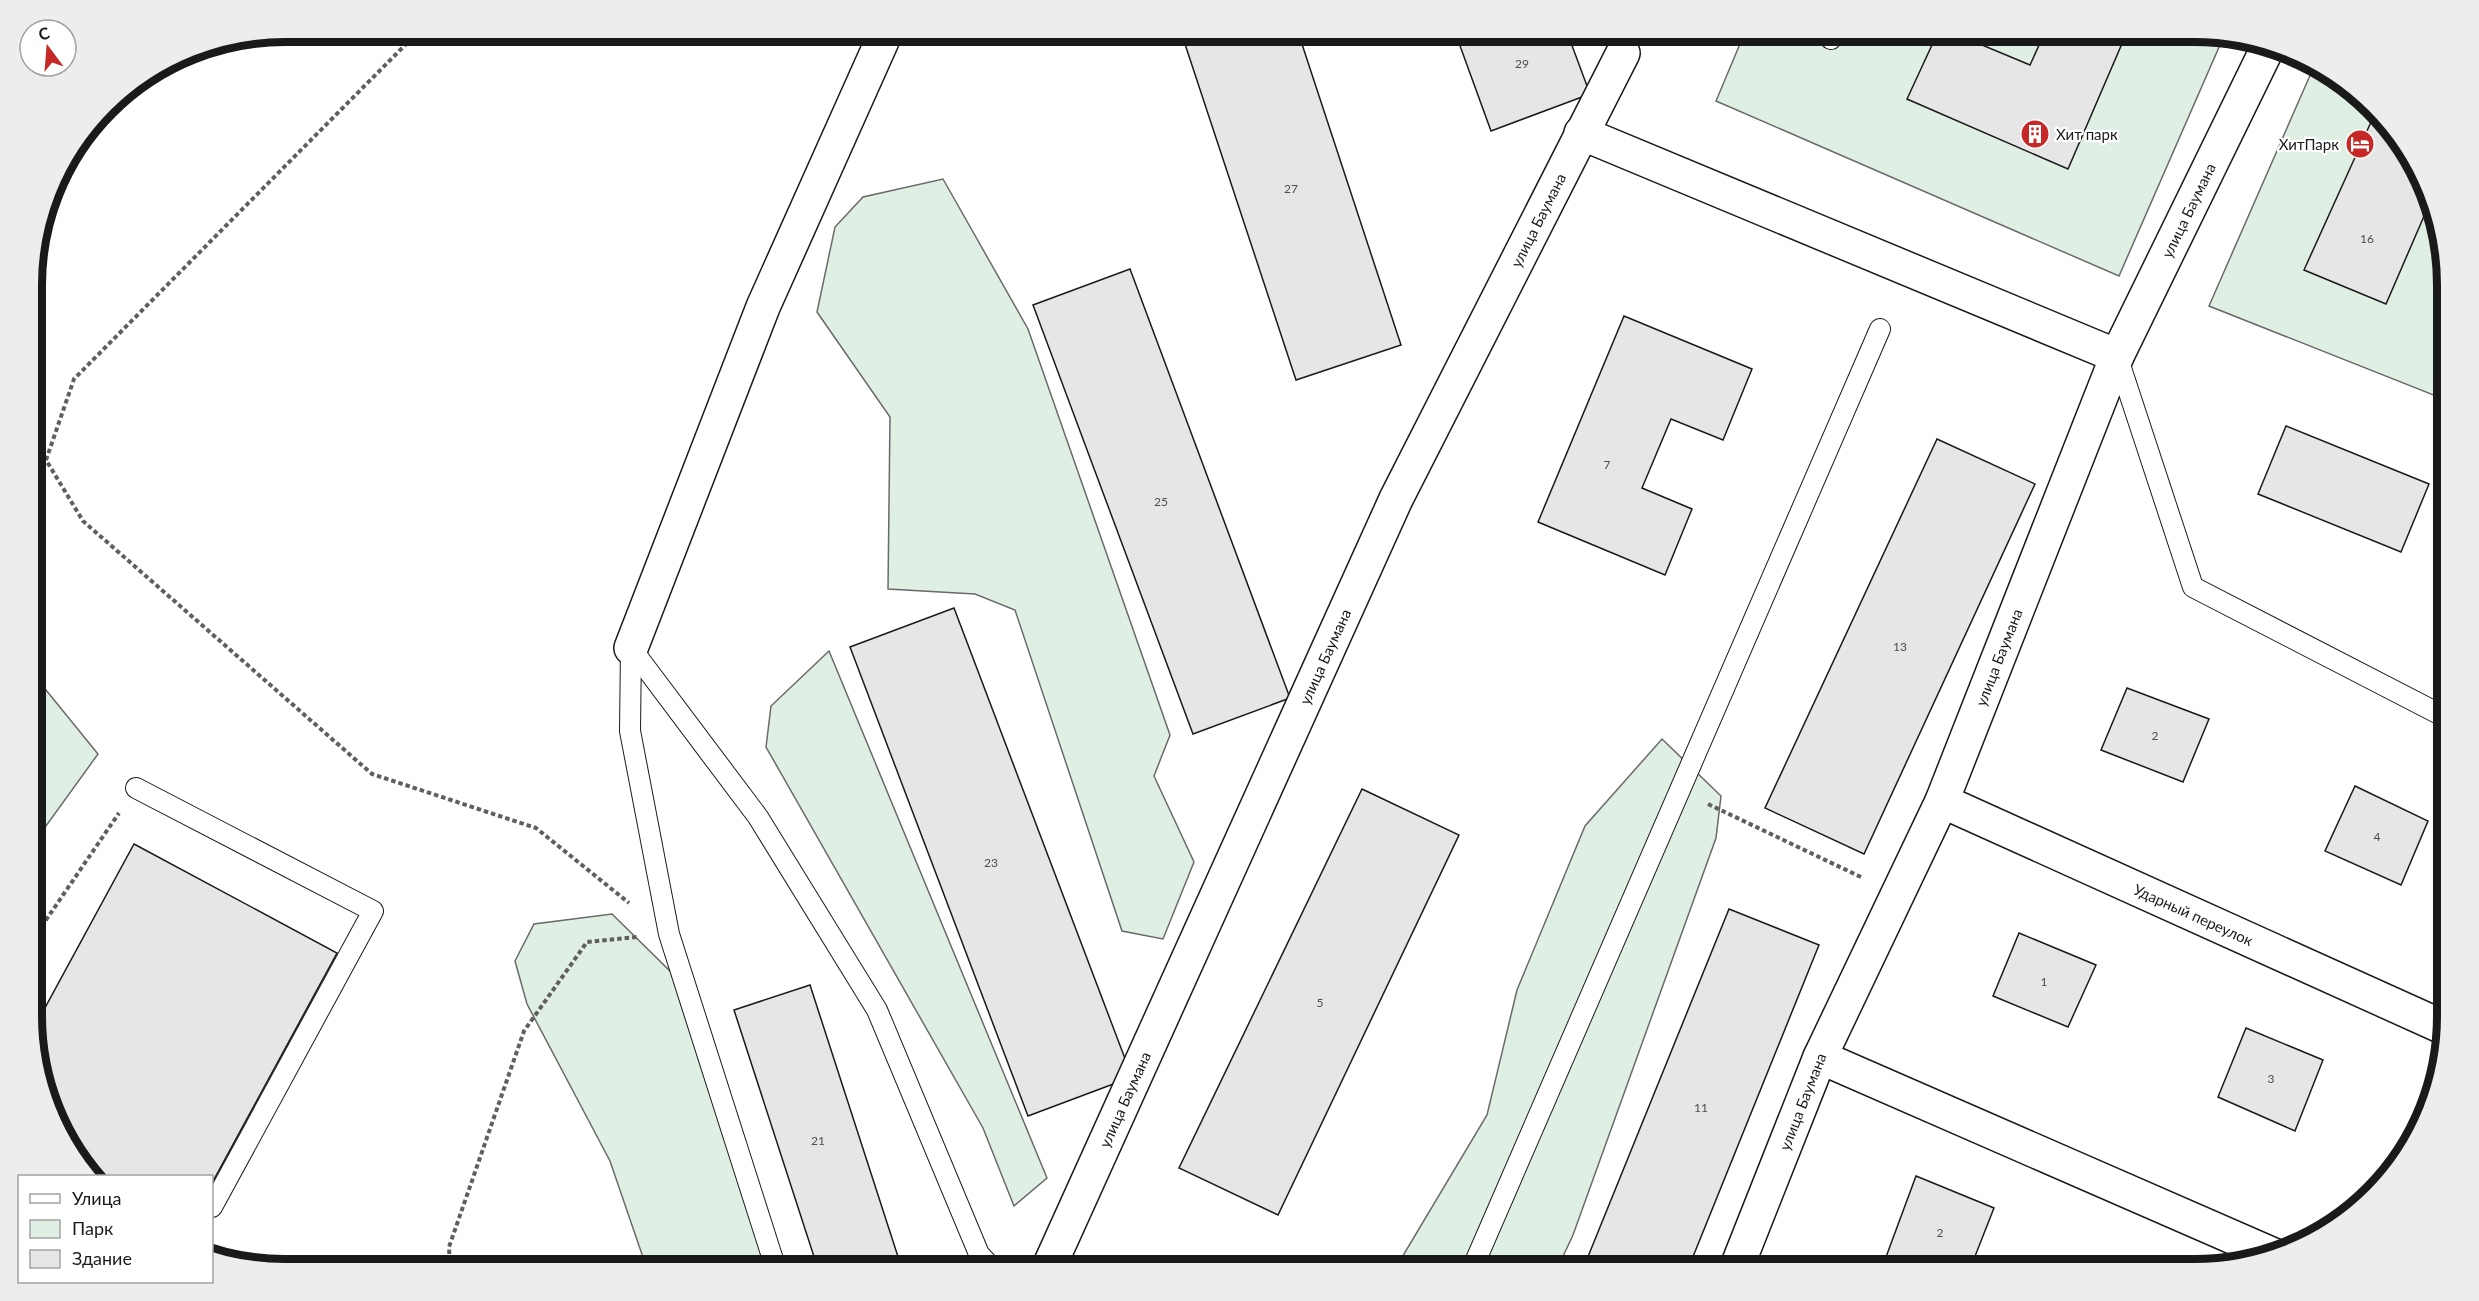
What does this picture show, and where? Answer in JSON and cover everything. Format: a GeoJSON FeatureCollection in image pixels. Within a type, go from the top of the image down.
{"type":"FeatureCollection","features":[{"type":"Feature","properties":{"kind":"street"},"geometry":{"type":"LineString","coordinates":[[631,648],[763,307],[882,42]]}},
{"type":"Feature","properties":{"kind":"street","name":"улица Баумана"},"geometry":{"type":"LineString","coordinates":[[1053,1259],[1396,499],[1581,133],[1622,42]]}},
{"type":"Feature","properties":{"kind":"street","name":"улица Баумана"},"geometry":{"type":"LineString","coordinates":[[1740,1259],[1820,1057],[1942,801],[2117,356],[2265,53]]}},
{"type":"Feature","properties":{"kind":"street"},"geometry":{"type":"LineString","coordinates":[[1581,133],[2117,356]]}},
{"type":"Feature","properties":{"kind":"street","name":"Ударный переулок"},"geometry":{"type":"LineString","coordinates":[[1942,801],[2436,1024]]}},
{"type":"Feature","properties":{"kind":"street"},"geometry":{"type":"LineString","coordinates":[[1820,1057],[2261,1250]]}},
{"type":"Feature","properties":{"kind":"lane"},"geometry":{"type":"LineString","coordinates":[[1476,1259],[1880,329]]}},
{"type":"Feature","properties":{"kind":"lane"},"geometry":{"type":"LineString","coordinates":[[2117,356],[2193,587],[2437,713]]}},
{"type":"Feature","properties":{"kind":"lane"},"geometry":{"type":"LineString","coordinates":[[631,648],[630,732],[669,934],[773,1259]]}},
{"type":"Feature","properties":{"kind":"lane"},"geometry":{"type":"LineString","coordinates":[[631,648],[758,817],[877,1010],[979,1254],[984,1259]]}},
{"type":"Feature","properties":{"kind":"lane"},"geometry":{"type":"LineString","coordinates":[[136,788],[373,911],[213,1205]]}},
{"type":"Feature","properties":{"kind":"path"},"geometry":{"type":"LineString","coordinates":[[408,42],[74,379],[46,460],[83,521],[372,774],[536,828],[669,934]]}},
{"type":"Feature","properties":{"kind":"path"},"geometry":{"type":"LineString","coordinates":[[42,926],[136,788]]}},
{"type":"Feature","properties":{"kind":"path"},"geometry":{"type":"LineString","coordinates":[[1680,790],[1897,894]]}},
{"type":"Feature","properties":{"kind":"path"},"geometry":{"type":"LineString","coordinates":[[450,1259],[449,1247],[524,1031],[587,942],[669,934]]}},
{"type":"Feature","properties":{"kind":"green space"},"geometry":{"type":"Polygon","coordinates":[[[1741,42],[2221,44],[2119,276],[1716,101],[1741,42]]]}},
{"type":"Feature","properties":{"kind":"green space"},"geometry":{"type":"Polygon","coordinates":[[[2311,73],[2342,92],[2377,125],[2396,150],[2412,178],[2424,207],[2435,254],[2437,396],[2209,306],[2311,73]]]}},
{"type":"Feature","properties":{"kind":"green space"},"geometry":{"type":"Polygon","coordinates":[[[943,179],[1028,329],[1170,735],[1154,776],[1194,862],[1163,939],[1122,931],[1015,610],[975,594],[888,589],[890,417],[817,312],[835,227],[863,197],[943,179]]]}},
{"type":"Feature","properties":{"kind":"green space"},"geometry":{"type":"Polygon","coordinates":[[[829,651],[1047,1178],[1014,1206],[983,1128],[766,747],[771,706],[829,651]]]}},
{"type":"Feature","properties":{"kind":"green space"},"geometry":{"type":"Polygon","coordinates":[[[42,685],[98,754],[42,832],[42,685]]]}},
{"type":"Feature","properties":{"kind":"green space"},"geometry":{"type":"Polygon","coordinates":[[[1662,739],[1721,796],[1716,838],[1573,1235],[1562,1259],[1401,1259],[1487,1115],[1517,990],[1585,826],[1662,739]]]}},
{"type":"Feature","properties":{"kind":"green space"},"geometry":{"type":"Polygon","coordinates":[[[612,914],[674,975],[763,1259],[644,1259],[610,1161],[527,1004],[515,961],[534,924],[612,914]]]}},
{"type":"Feature","properties":{"kind":"building"},"geometry":{"type":"Polygon","coordinates":[[[1184,42],[1301,42],[1401,345],[1296,380],[1184,42]]]}},
{"type":"Feature","properties":{"kind":"building"},"geometry":{"type":"Polygon","coordinates":[[[1459,42],[1571,42],[1590,94],[1491,131],[1459,42]]]}},
{"type":"Feature","properties":{"kind":"building","name":"Хит парк"},"geometry":{"type":"Polygon","coordinates":[[[1933,42],[1975,42],[2030,65],[2040,42],[2123,42],[2068,169],[1907,99],[1933,42]]]}},
{"type":"Feature","properties":{"kind":"building"},"geometry":{"type":"Polygon","coordinates":[[[2372,120],[2396,150],[2412,178],[2426,212],[2386,304],[2304,270],[2372,120]]]}},
{"type":"Feature","properties":{"kind":"building"},"geometry":{"type":"Polygon","coordinates":[[[1130,269],[1290,698],[1193,734],[1033,305],[1130,269]]]}},
{"type":"Feature","properties":{"kind":"building"},"geometry":{"type":"Polygon","coordinates":[[[1624,316],[1752,369],[1723,440],[1671,419],[1642,488],[1692,509],[1665,575],[1538,522],[1624,316]]]}},
{"type":"Feature","properties":{"kind":"building"},"geometry":{"type":"Polygon","coordinates":[[[2286,426],[2429,484],[2401,552],[2258,494],[2286,426]]]}},
{"type":"Feature","properties":{"kind":"building"},"geometry":{"type":"Polygon","coordinates":[[[1937,439],[2035,484],[1864,854],[1765,808],[1937,439]]]}},
{"type":"Feature","properties":{"kind":"building"},"geometry":{"type":"Polygon","coordinates":[[[954,608],[1132,1077],[1028,1116],[850,647],[954,608]]]}},
{"type":"Feature","properties":{"kind":"building"},"geometry":{"type":"Polygon","coordinates":[[[2127,688],[2209,719],[2183,782],[2101,750],[2127,688]]]}},
{"type":"Feature","properties":{"kind":"building"},"geometry":{"type":"Polygon","coordinates":[[[2355,786],[2428,821],[2401,885],[2325,851],[2355,786]]]}},
{"type":"Feature","properties":{"kind":"building"},"geometry":{"type":"Polygon","coordinates":[[[1362,789],[1459,835],[1278,1215],[1179,1168],[1362,789]]]}},
{"type":"Feature","properties":{"kind":"building"},"geometry":{"type":"Polygon","coordinates":[[[134,844],[337,953],[213,1181],[213,1175],[101,1175],[83,1151],[67,1123],[55,1094],[44,1047],[42,1013],[134,844]]]}},
{"type":"Feature","properties":{"kind":"building"},"geometry":{"type":"Polygon","coordinates":[[[1729,909],[1819,945],[1692,1259],[1587,1259],[1729,909]]]}},
{"type":"Feature","properties":{"kind":"building"},"geometry":{"type":"Polygon","coordinates":[[[2019,933],[2096,965],[2068,1027],[1993,996],[2019,933]]]}},
{"type":"Feature","properties":{"kind":"building"},"geometry":{"type":"Polygon","coordinates":[[[810,985],[899,1259],[815,1259],[734,1010],[810,985]]]}},
{"type":"Feature","properties":{"kind":"building"},"geometry":{"type":"Polygon","coordinates":[[[2246,1028],[2323,1060],[2295,1131],[2218,1097],[2246,1028]]]}},
{"type":"Feature","properties":{"kind":"building"},"geometry":{"type":"Polygon","coordinates":[[[1916,1176],[1994,1208],[1974,1259],[1892,1259],[1886,1257],[1916,1176]]]}},
{"type":"Feature","properties":{"kind":"place","name":"Хит парк"},"geometry":{"type":"Point","coordinates":[2035,134]}},
{"type":"Feature","properties":{"kind":"place","name":"ХитПарк"},"geometry":{"type":"Point","coordinates":[2360,144]}}]}
